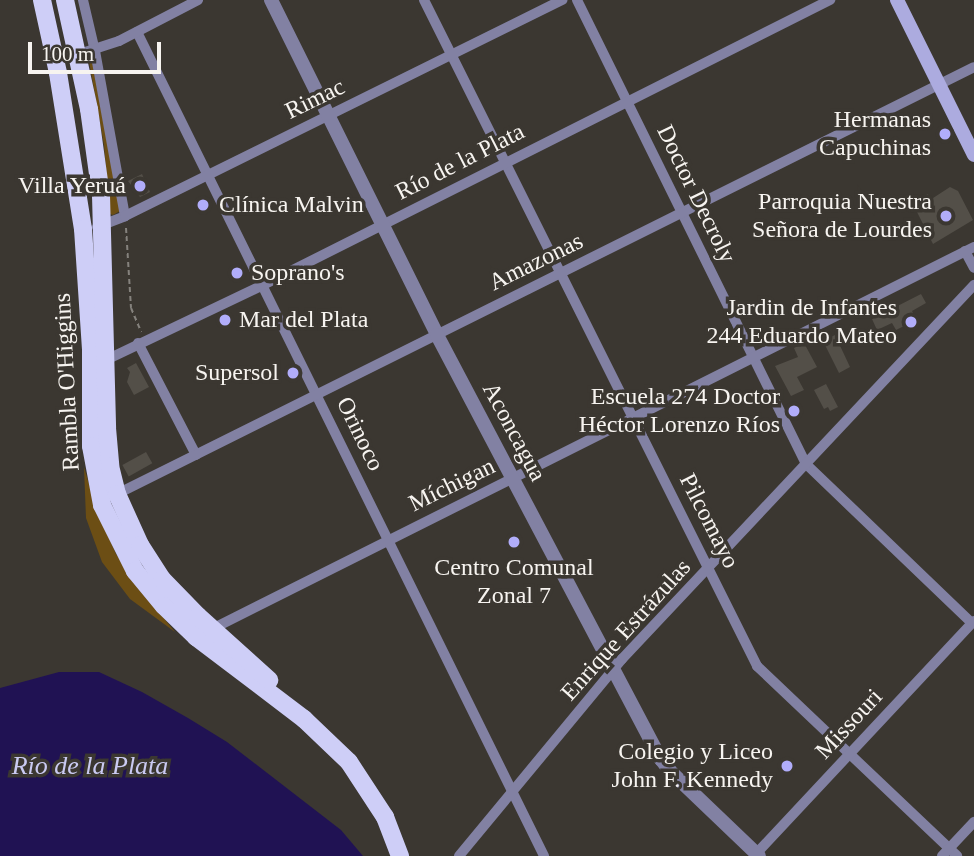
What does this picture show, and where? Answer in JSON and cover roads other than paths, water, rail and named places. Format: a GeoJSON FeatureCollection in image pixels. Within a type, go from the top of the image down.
{"type":"FeatureCollection","features":[{"type":"Feature","properties":{"kind":"main road","name":"Rambla O'Higgins"},"geometry":{"type":"LineString","coordinates":[[42,0],[58,73],[83,229],[90,350],[91,446],[100,496],[116,536],[141,578],[182,625],[304,719],[349,762],[385,817],[400,856]]}},
{"type":"Feature","properties":{"kind":"main road","name":"Rambla O'Higgins"},"geometry":{"type":"LineString","coordinates":[[65,0],[87,52],[104,226],[107,428],[110,466],[117,494],[149,561],[175,594],[212,629],[323,722],[356,754],[394,813],[411,856]]}},
{"type":"Feature","properties":{"kind":"main road"},"geometry":{"type":"LineString","coordinates":[[897,0],[974,155]]}},
{"type":"Feature","properties":{"kind":"street","name":"Rambla O'Higgins"},"geometry":{"type":"LineString","coordinates":[[83,0],[87,52],[125,216]]}},
{"type":"Feature","properties":{"kind":"street"},"geometry":{"type":"LineString","coordinates":[[87,52],[137,32],[198,0]]}},
{"type":"Feature","properties":{"kind":"street","name":"Aconcagua"},"geometry":{"type":"LineString","coordinates":[[271,0],[437,335],[666,765],[757,855]]}},
{"type":"Feature","properties":{"kind":"street","name":"Pilcomayo"},"geometry":{"type":"LineString","coordinates":[[424,0],[757,666],[949,853]]}},
{"type":"Feature","properties":{"kind":"street","name":"Rimac"},"geometry":{"type":"LineString","coordinates":[[83,229],[104,226],[125,216],[563,0]]}},
{"type":"Feature","properties":{"kind":"street","name":"Doctor Decroly"},"geometry":{"type":"LineString","coordinates":[[577,0],[806,464],[973,622]]}},
{"type":"Feature","properties":{"kind":"street","name":"Río de la Plata"},"geometry":{"type":"LineString","coordinates":[[108,359],[263,285],[830,0]]}},
{"type":"Feature","properties":{"kind":"street","name":"Orinoco"},"geometry":{"type":"LineString","coordinates":[[137,32],[544,856]]}},
{"type":"Feature","properties":{"kind":"street","name":"Amazonas"},"geometry":{"type":"LineString","coordinates":[[117,494],[974,67]]}},
{"type":"Feature","properties":{"kind":"street"},"geometry":{"type":"LineString","coordinates":[[970,249],[974,268]]}},
{"type":"Feature","properties":{"kind":"street","name":"Míchigan"},"geometry":{"type":"LineString","coordinates":[[212,629],[970,249]]}},
{"type":"Feature","properties":{"kind":"street","name":"Enrique Estrázulas"},"geometry":{"type":"LineString","coordinates":[[459,856],[614,669],[974,285]]}},
{"type":"Feature","properties":{"kind":"street"},"geometry":{"type":"LineString","coordinates":[[138,343],[196,455]]}},
{"type":"Feature","properties":{"kind":"street","name":"Missouri"},"geometry":{"type":"LineString","coordinates":[[757,855],[973,622]]}},
{"type":"Feature","properties":{"kind":"street"},"geometry":{"type":"LineString","coordinates":[[949,853],[974,822]]}},
{"type":"Feature","properties":{"kind":"water","name":"Río de la Plata"},"geometry":{"type":"Polygon","coordinates":[[[59,672],[99,672],[188,718],[227,742],[341,830],[363,856],[0,856],[0,688],[59,672]]]}},
{"type":"Feature","properties":{"kind":"place","name":"Hermanas Capuchinas"},"geometry":{"type":"Point","coordinates":[945,134]}},
{"type":"Feature","properties":{"kind":"place","name":"Villa Yeruá"},"geometry":{"type":"Point","coordinates":[140,186]}},
{"type":"Feature","properties":{"kind":"place","name":"Clínica Malvin"},"geometry":{"type":"Point","coordinates":[203,205]}},
{"type":"Feature","properties":{"kind":"place","name":"Parroquia Nuestra Señora de Lourdes"},"geometry":{"type":"Point","coordinates":[946,216]}},
{"type":"Feature","properties":{"kind":"place","name":"Soprano's"},"geometry":{"type":"Point","coordinates":[237,273]}},
{"type":"Feature","properties":{"kind":"place","name":"Mar del Plata"},"geometry":{"type":"Point","coordinates":[225,320]}},
{"type":"Feature","properties":{"kind":"place","name":"Jardin de Infantes 244 Eduardo Mateo"},"geometry":{"type":"Point","coordinates":[911,322]}},
{"type":"Feature","properties":{"kind":"place","name":"Supersol"},"geometry":{"type":"Point","coordinates":[293,373]}},
{"type":"Feature","properties":{"kind":"place","name":"Escuela 274 Doctor Héctor Lorenzo Ríos"},"geometry":{"type":"Point","coordinates":[794,411]}},
{"type":"Feature","properties":{"kind":"place","name":"Centro Comunal Zonal 7"},"geometry":{"type":"Point","coordinates":[514,542]}},
{"type":"Feature","properties":{"kind":"place","name":"Colegio y Liceo John F. Kennedy"},"geometry":{"type":"Point","coordinates":[787,766]}}]}
